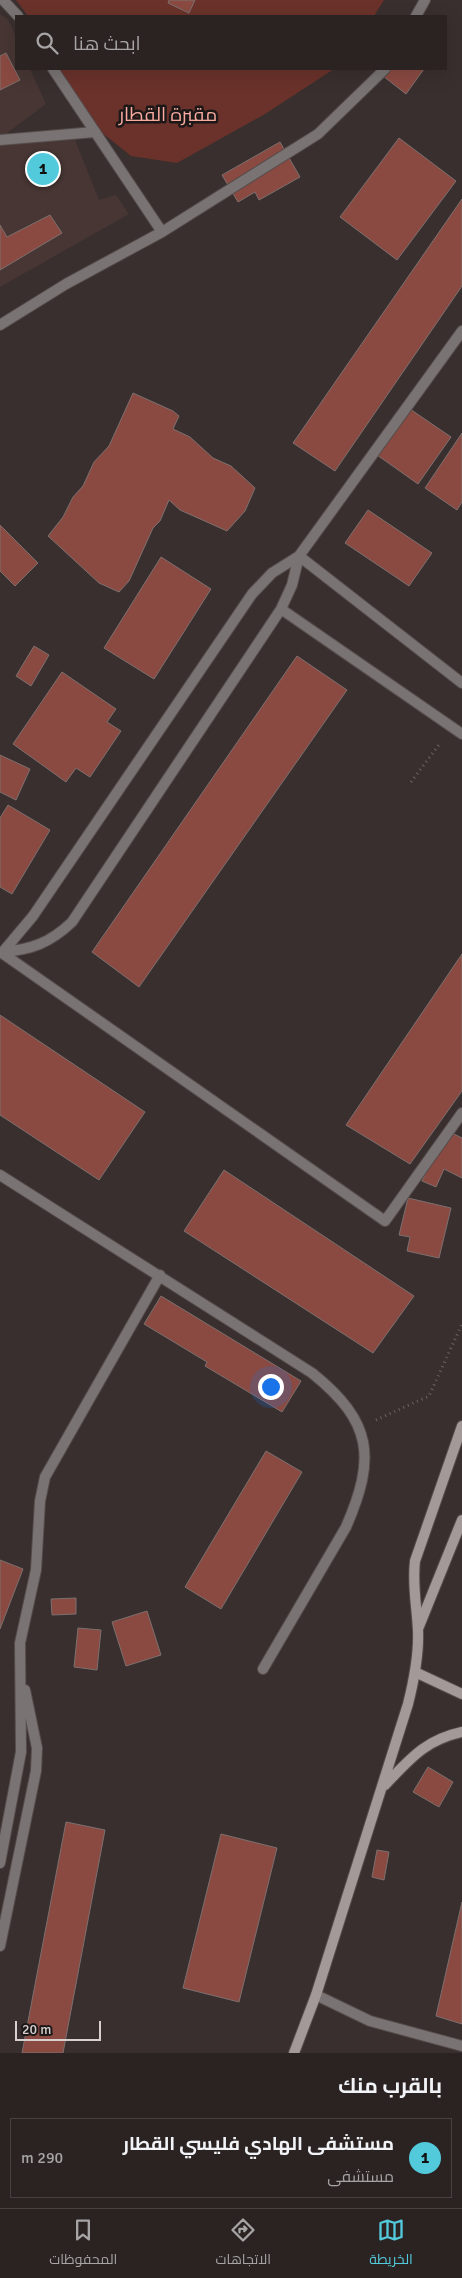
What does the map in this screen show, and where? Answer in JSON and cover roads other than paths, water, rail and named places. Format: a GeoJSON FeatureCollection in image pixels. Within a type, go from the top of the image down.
{"type":"FeatureCollection","features":[{"type":"Feature","properties":{"kind":"main road"},"geometry":{"type":"LineString","coordinates":[[294,2053],[316,1995],[408,1704],[415,1672],[418,1630],[414,1595],[415,1561],[462,1426]]}},
{"type":"Feature","properties":{"kind":"main road"},"geometry":{"type":"LineString","coordinates":[[418,1630],[462,1520]]}},
{"type":"Feature","properties":{"kind":"main road"},"geometry":{"type":"LineString","coordinates":[[415,1672],[462,1694]]}},
{"type":"Feature","properties":{"kind":"main road"},"geometry":{"type":"LineString","coordinates":[[382,1788],[419,1750],[443,1736],[462,1732]]}},
{"type":"Feature","properties":{"kind":"street"},"geometry":{"type":"LineString","coordinates":[[3,0],[17,15]]}},
{"type":"Feature","properties":{"kind":"street"},"geometry":{"type":"LineString","coordinates":[[417,15],[425,0]]}},
{"type":"Feature","properties":{"kind":"street"},"geometry":{"type":"LineString","coordinates":[[54,70],[162,232]]}},
{"type":"Feature","properties":{"kind":"street"},"geometry":{"type":"LineString","coordinates":[[0,325],[66,284],[162,232],[318,134],[383,70]]}},
{"type":"Feature","properties":{"kind":"street"},"geometry":{"type":"LineString","coordinates":[[0,140],[96,132]]}},
{"type":"Feature","properties":{"kind":"street"},"geometry":{"type":"LineString","coordinates":[[1,952],[33,916],[252,594],[272,572],[298,556],[462,331]]}},
{"type":"Feature","properties":{"kind":"street"},"geometry":{"type":"LineString","coordinates":[[1,952],[40,945],[55,938],[72,922],[281,609],[292,586],[298,556]]}},
{"type":"Feature","properties":{"kind":"street"},"geometry":{"type":"LineString","coordinates":[[298,556],[462,683]]}},
{"type":"Feature","properties":{"kind":"street"},"geometry":{"type":"LineString","coordinates":[[281,609],[462,734]]}},
{"type":"Feature","properties":{"kind":"street"},"geometry":{"type":"LineString","coordinates":[[1,952],[386,1221],[462,1113]]}},
{"type":"Feature","properties":{"kind":"street"},"geometry":{"type":"LineString","coordinates":[[0,1176],[160,1275],[312,1373],[333,1390],[349,1409],[360,1427],[365,1454],[364,1472],[354,1508],[346,1527],[263,1670]]}},
{"type":"Feature","properties":{"kind":"street"},"geometry":{"type":"LineString","coordinates":[[0,1863],[21,1752],[22,1728],[19,1662],[24,1621],[36,1570],[40,1501],[45,1477],[160,1275]]}},
{"type":"Feature","properties":{"kind":"street"},"geometry":{"type":"LineString","coordinates":[[0,1946],[36,1771],[37,1748],[19,1662]]}},
{"type":"Feature","properties":{"kind":"street"},"geometry":{"type":"LineString","coordinates":[[316,1995],[370,2021],[462,2046]]}},
{"type":"Feature","properties":{"kind":"place","name":"مستشفى الهادي فليسي القطار"},"geometry":{"type":"Point","coordinates":[43,169]}},
{"type":"Feature","properties":{"kind":"park label","name":"مقبرة القطار"},"geometry":{"type":"Point","coordinates":[168,115]}}]}
